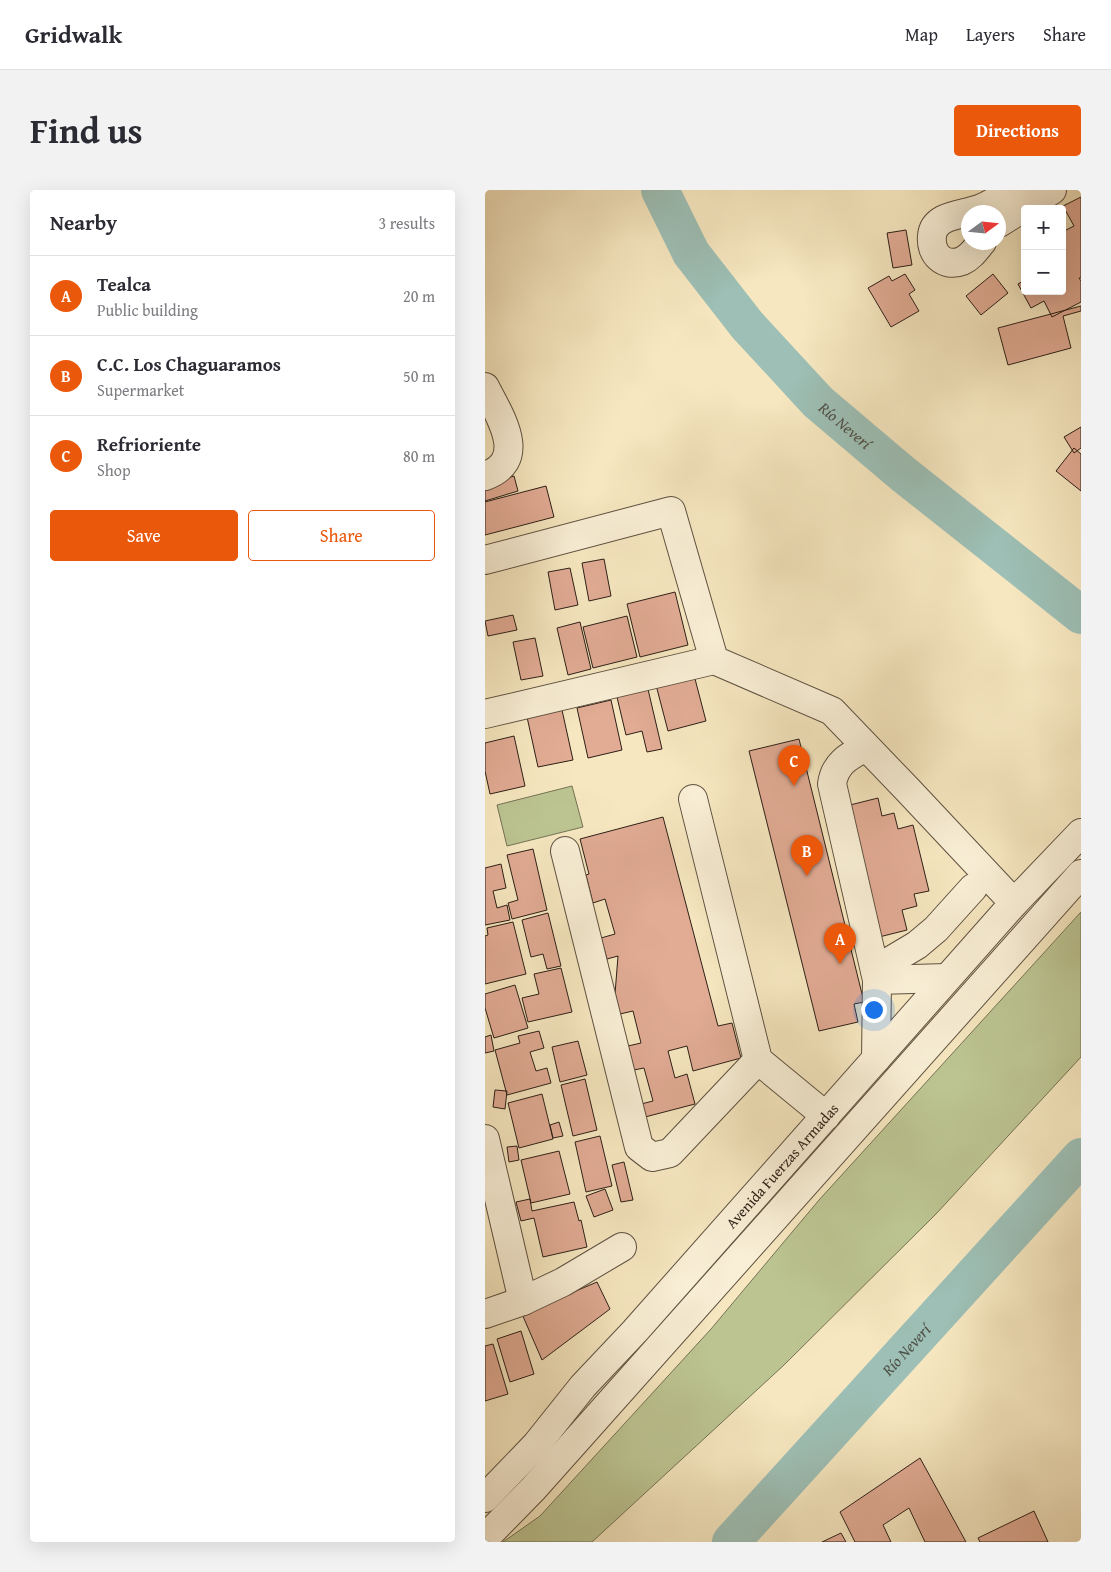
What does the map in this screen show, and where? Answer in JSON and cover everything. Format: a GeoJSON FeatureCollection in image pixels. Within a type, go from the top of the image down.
{"type":"FeatureCollection","features":[{"type":"Feature","properties":{"kind":"street"},"geometry":{"type":"LineString","coordinates":[[988,205],[1012,190]]}},
{"type":"Feature","properties":{"kind":"street"},"geometry":{"type":"LineString","coordinates":[[1006,219],[1052,190]]}},
{"type":"Feature","properties":{"kind":"street"},"geometry":{"type":"LineString","coordinates":[[961,214],[939,222],[932,232],[931,243],[934,252],[942,260],[951,264],[963,261],[976,250]]}},
{"type":"Feature","properties":{"kind":"street"},"geometry":{"type":"LineString","coordinates":[[485,387],[505,427],[509,448],[504,464],[491,474],[485,476]]}},
{"type":"Feature","properties":{"kind":"street"},"geometry":{"type":"LineString","coordinates":[[485,560],[671,511],[714,660]]}},
{"type":"Feature","properties":{"kind":"street"},"geometry":{"type":"LineString","coordinates":[[485,714],[714,660],[832,711],[1013,903]]}},
{"type":"Feature","properties":{"kind":"street"},"geometry":{"type":"LineString","coordinates":[[866,747],[843,760],[833,774],[832,784],[876,975],[876,1059]]}},
{"type":"Feature","properties":{"kind":"street"},"geometry":{"type":"LineString","coordinates":[[693,799],[758,1060],[826,1116]]}},
{"type":"Feature","properties":{"kind":"street","name":"Avenida Fuerzas Armadas"},"geometry":{"type":"LineString","coordinates":[[485,1498],[536,1445],[583,1386],[826,1116],[1013,903],[1081,833]]}},
{"type":"Feature","properties":{"kind":"street"},"geometry":{"type":"LineString","coordinates":[[565,851],[639,1147],[652,1157],[670,1153],[758,1060]]}},
{"type":"Feature","properties":{"kind":"street","name":"Avenida Fuerzas Armadas"},"geometry":{"type":"LineString","coordinates":[[485,1538],[533,1489],[1081,874]]}},
{"type":"Feature","properties":{"kind":"street"},"geometry":{"type":"LineString","coordinates":[[876,975],[936,929],[973,888]]}},
{"type":"Feature","properties":{"kind":"street"},"geometry":{"type":"LineString","coordinates":[[876,975],[947,978]]}},
{"type":"Feature","properties":{"kind":"street"},"geometry":{"type":"LineString","coordinates":[[485,1139],[523,1301]]}},
{"type":"Feature","properties":{"kind":"street"},"geometry":{"type":"LineString","coordinates":[[485,1314],[523,1301],[563,1282],[622,1247]]}},
{"type":"Feature","properties":{"kind":"green space"},"geometry":{"type":"Polygon","coordinates":[[[572,786],[583,827],[507,846],[497,805],[572,786]]]}},
{"type":"Feature","properties":{"kind":"green space"},"geometry":{"type":"Polygon","coordinates":[[[1081,912],[1081,1057],[936,1214],[784,1365],[592,1542],[503,1542],[540,1516],[711,1329],[819,1200],[1081,912]]]}},
{"type":"Feature","properties":{"kind":"building"},"geometry":{"type":"Polygon","coordinates":[[[1081,197],[1081,278],[1079,278],[1081,281],[1081,302],[1052,317],[1044,301],[1031,308],[1024,295],[1066,295],[1066,230],[1074,226],[1066,211],[1065,205],[1081,197]]]}},
{"type":"Feature","properties":{"kind":"building"},"geometry":{"type":"Polygon","coordinates":[[[906,230],[912,265],[893,268],[887,233],[906,230]]]}},
{"type":"Feature","properties":{"kind":"building"},"geometry":{"type":"Polygon","coordinates":[[[905,274],[915,290],[909,294],[919,311],[891,327],[868,288],[889,276],[892,281],[905,274]]]}},
{"type":"Feature","properties":{"kind":"building"},"geometry":{"type":"Polygon","coordinates":[[[993,274],[1008,293],[981,315],[966,296],[993,274]]]}},
{"type":"Feature","properties":{"kind":"building"},"geometry":{"type":"Polygon","coordinates":[[[1081,306],[1081,311],[1063,316],[1071,348],[1008,365],[998,328],[1081,306]]]}},
{"type":"Feature","properties":{"kind":"building"},"geometry":{"type":"Polygon","coordinates":[[[1081,427],[1081,448],[1074,453],[1064,437],[1081,427]]]}},
{"type":"Feature","properties":{"kind":"building"},"geometry":{"type":"Polygon","coordinates":[[[1074,448],[1081,454],[1081,491],[1056,471],[1074,448]]]}},
{"type":"Feature","properties":{"kind":"building"},"geometry":{"type":"Polygon","coordinates":[[[514,476],[518,491],[485,501],[485,485],[514,476]]]}},
{"type":"Feature","properties":{"kind":"building"},"geometry":{"type":"Polygon","coordinates":[[[546,486],[554,517],[485,535],[485,502],[546,486]]]}},
{"type":"Feature","properties":{"kind":"building"},"geometry":{"type":"Polygon","coordinates":[[[604,559],[611,596],[589,601],[582,563],[604,559]]]}},
{"type":"Feature","properties":{"kind":"building"},"geometry":{"type":"Polygon","coordinates":[[[570,568],[578,605],[555,610],[548,572],[570,568]]]}},
{"type":"Feature","properties":{"kind":"building"},"geometry":{"type":"Polygon","coordinates":[[[675,592],[688,645],[640,657],[627,604],[675,592]]]}},
{"type":"Feature","properties":{"kind":"building"},"geometry":{"type":"Polygon","coordinates":[[[513,615],[517,630],[488,636],[485,621],[513,615]]]}},
{"type":"Feature","properties":{"kind":"building"},"geometry":{"type":"Polygon","coordinates":[[[627,616],[637,657],[593,668],[583,627],[627,616]]]}},
{"type":"Feature","properties":{"kind":"building"},"geometry":{"type":"Polygon","coordinates":[[[580,622],[591,669],[568,675],[557,628],[580,622]]]}},
{"type":"Feature","properties":{"kind":"building"},"geometry":{"type":"Polygon","coordinates":[[[535,638],[543,676],[521,680],[513,642],[535,638]]]}},
{"type":"Feature","properties":{"kind":"building"},"geometry":{"type":"Polygon","coordinates":[[[694,675],[706,721],[668,731],[656,685],[694,675]]]}},
{"type":"Feature","properties":{"kind":"building"},"geometry":{"type":"Polygon","coordinates":[[[647,685],[662,749],[647,752],[642,731],[626,735],[616,693],[647,685]]]}},
{"type":"Feature","properties":{"kind":"building"},"geometry":{"type":"Polygon","coordinates":[[[611,700],[622,750],[588,758],[577,708],[611,700]]]}},
{"type":"Feature","properties":{"kind":"building"},"geometry":{"type":"Polygon","coordinates":[[[562,710],[573,760],[538,767],[527,717],[562,710]]]}},
{"type":"Feature","properties":{"kind":"building"},"geometry":{"type":"Polygon","coordinates":[[[514,736],[525,786],[490,794],[485,771],[485,743],[514,736]]]}},
{"type":"Feature","properties":{"kind":"building"},"geometry":{"type":"Polygon","coordinates":[[[799,739],[864,1002],[854,1004],[858,1022],[819,1031],[749,751],[799,739]]]}},
{"type":"Feature","properties":{"kind":"building"},"geometry":{"type":"Polygon","coordinates":[[[878,798],[882,816],[894,813],[898,829],[913,825],[929,891],[914,894],[917,906],[902,910],[907,930],[879,937],[846,806],[878,798]]]}},
{"type":"Feature","properties":{"kind":"building"},"geometry":{"type":"Polygon","coordinates":[[[663,817],[718,1026],[732,1023],[741,1058],[693,1071],[687,1046],[668,1051],[675,1078],[687,1074],[695,1104],[645,1117],[641,1104],[653,1101],[644,1068],[634,1070],[628,1046],[641,1043],[633,1011],[620,1014],[615,994],[618,956],[607,959],[601,938],[615,934],[605,899],[593,903],[586,875],[589,874],[580,839],[663,817]]]}},
{"type":"Feature","properties":{"kind":"building"},"geometry":{"type":"Polygon","coordinates":[[[533,849],[547,910],[512,919],[508,903],[518,900],[507,855],[533,849]]]}},
{"type":"Feature","properties":{"kind":"building"},"geometry":{"type":"Polygon","coordinates":[[[501,864],[506,888],[493,891],[497,908],[507,905],[510,920],[485,925],[485,868],[501,864]]]}},
{"type":"Feature","properties":{"kind":"building"},"geometry":{"type":"Polygon","coordinates":[[[548,913],[561,966],[547,969],[543,954],[531,957],[522,920],[548,913]]]}},
{"type":"Feature","properties":{"kind":"building"},"geometry":{"type":"Polygon","coordinates":[[[513,922],[526,974],[485,984],[485,936],[488,935],[487,928],[513,922]]]}},
{"type":"Feature","properties":{"kind":"building"},"geometry":{"type":"Polygon","coordinates":[[[561,968],[572,1012],[528,1022],[522,998],[539,994],[534,974],[561,968]]]}},
{"type":"Feature","properties":{"kind":"building"},"geometry":{"type":"Polygon","coordinates":[[[515,985],[528,1028],[494,1038],[485,1008],[485,994],[515,985]]]}},
{"type":"Feature","properties":{"kind":"building"},"geometry":{"type":"Polygon","coordinates":[[[539,1031],[544,1048],[530,1052],[536,1071],[547,1068],[551,1083],[507,1095],[495,1050],[520,1043],[518,1036],[539,1031]]]}},
{"type":"Feature","properties":{"kind":"building"},"geometry":{"type":"Polygon","coordinates":[[[491,1035],[494,1051],[485,1053],[485,1037],[491,1035]]]}},
{"type":"Feature","properties":{"kind":"building"},"geometry":{"type":"Polygon","coordinates":[[[578,1041],[587,1075],[560,1082],[552,1047],[578,1041]]]}},
{"type":"Feature","properties":{"kind":"building"},"geometry":{"type":"Polygon","coordinates":[[[585,1079],[597,1130],[573,1136],[561,1085],[585,1079]]]}},
{"type":"Feature","properties":{"kind":"building"},"geometry":{"type":"Polygon","coordinates":[[[495,1090],[507,1091],[505,1109],[493,1107],[495,1090]]]}},
{"type":"Feature","properties":{"kind":"building"},"geometry":{"type":"Polygon","coordinates":[[[542,1094],[553,1139],[519,1148],[508,1103],[542,1094]]]}},
{"type":"Feature","properties":{"kind":"building"},"geometry":{"type":"Polygon","coordinates":[[[559,1122],[563,1136],[553,1138],[550,1125],[559,1122]]]}},
{"type":"Feature","properties":{"kind":"building"},"geometry":{"type":"Polygon","coordinates":[[[600,1136],[612,1186],[586,1192],[575,1142],[600,1136]]]}},
{"type":"Feature","properties":{"kind":"building"},"geometry":{"type":"Polygon","coordinates":[[[517,1146],[519,1160],[509,1162],[507,1147],[517,1146]]]}},
{"type":"Feature","properties":{"kind":"building"},"geometry":{"type":"Polygon","coordinates":[[[559,1151],[570,1194],[531,1203],[521,1160],[559,1151]]]}},
{"type":"Feature","properties":{"kind":"building"},"geometry":{"type":"Polygon","coordinates":[[[624,1162],[633,1200],[621,1202],[612,1165],[624,1162]]]}},
{"type":"Feature","properties":{"kind":"building"},"geometry":{"type":"Polygon","coordinates":[[[605,1189],[613,1210],[594,1217],[586,1196],[605,1189]]]}},
{"type":"Feature","properties":{"kind":"building"},"geometry":{"type":"Polygon","coordinates":[[[530,1199],[532,1211],[574,1202],[579,1221],[581,1220],[587,1247],[543,1257],[534,1218],[521,1221],[516,1202],[530,1199]]]}},
{"type":"Feature","properties":{"kind":"building"},"geometry":{"type":"Polygon","coordinates":[[[597,1282],[610,1309],[542,1360],[522,1314],[597,1282]]]}},
{"type":"Feature","properties":{"kind":"building"},"geometry":{"type":"Polygon","coordinates":[[[521,1331],[534,1374],[510,1382],[497,1339],[521,1331]]]}},
{"type":"Feature","properties":{"kind":"building"},"geometry":{"type":"Polygon","coordinates":[[[493,1344],[508,1394],[485,1401],[485,1346],[493,1344]]]}},
{"type":"Feature","properties":{"kind":"building"},"geometry":{"type":"Polygon","coordinates":[[[920,1458],[966,1542],[925,1542],[909,1508],[883,1525],[891,1542],[855,1542],[840,1512],[920,1458]]]}},
{"type":"Feature","properties":{"kind":"building"},"geometry":{"type":"Polygon","coordinates":[[[1034,1511],[1048,1542],[980,1542],[978,1538],[1034,1511]]]}},
{"type":"Feature","properties":{"kind":"building"},"geometry":{"type":"Polygon","coordinates":[[[841,1533],[846,1542],[822,1542],[841,1533]]]}},
{"type":"Feature","properties":{"kind":"waterway","name":"Río Neverí"},"geometry":{"type":"LineString","coordinates":[[660,190],[691,253],[747,325],[818,402],[903,474],[1081,615]]}},
{"type":"Feature","properties":{"kind":"waterway","name":"Río Neverí"},"geometry":{"type":"LineString","coordinates":[[731,1542],[1081,1157]]}},
{"type":"Feature","properties":{"kind":"place","name":"Refrioriente"},"geometry":{"type":"Point","coordinates":[794,786]}},
{"type":"Feature","properties":{"kind":"place","name":"C.C. Los Chaguaramos"},"geometry":{"type":"Point","coordinates":[807,876]}},
{"type":"Feature","properties":{"kind":"place","name":"Tealca"},"geometry":{"type":"Point","coordinates":[840,964]}}]}
